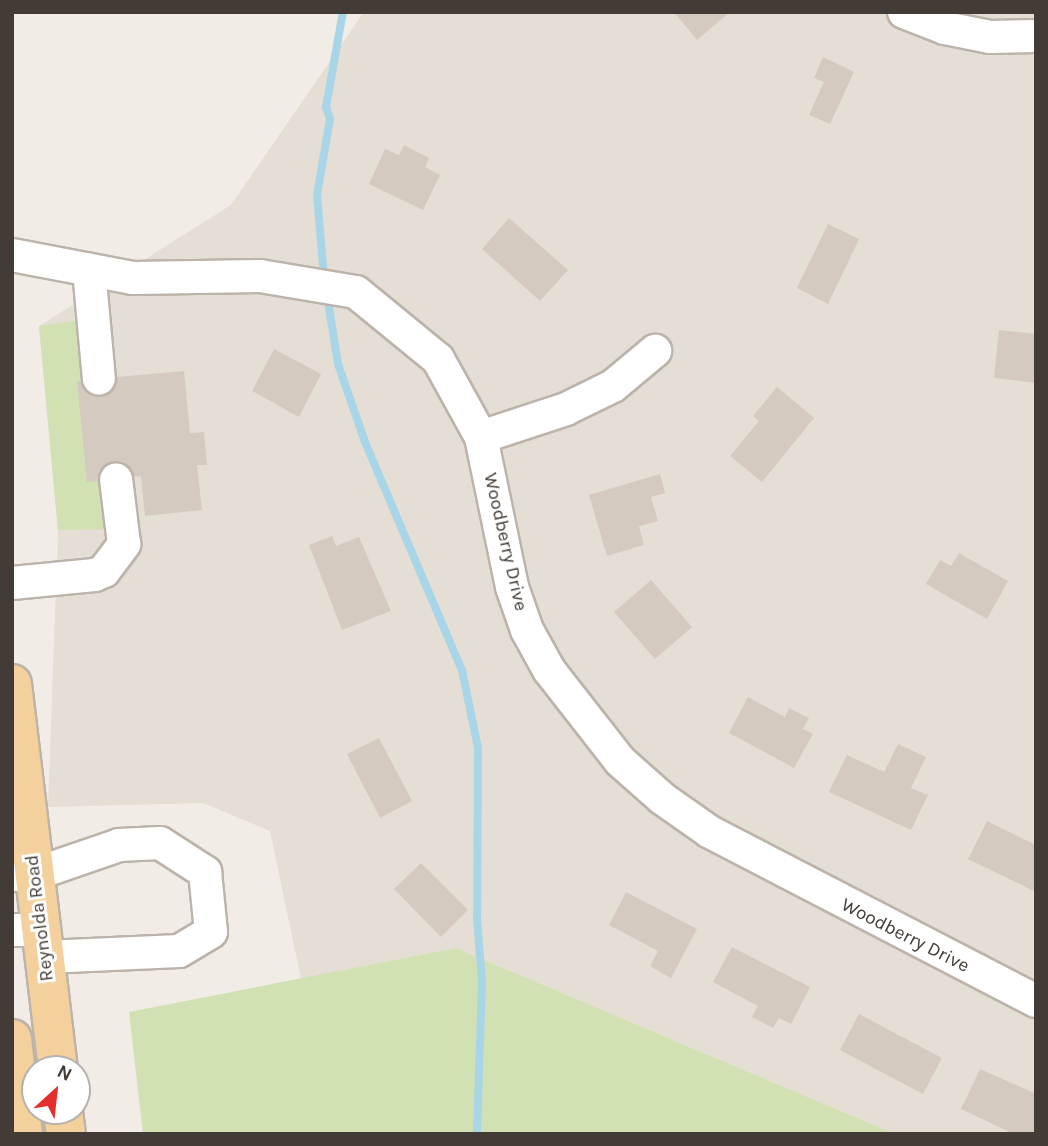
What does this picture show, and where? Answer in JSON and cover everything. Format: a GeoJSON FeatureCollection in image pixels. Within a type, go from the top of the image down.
{"type":"FeatureCollection","features":[{"type":"Feature","properties":{"kind":"main road","name":"Reynolda Road"},"geometry":{"type":"LineString","coordinates":[[12,684],[23,875],[55,1055]]}},
{"type":"Feature","properties":{"kind":"main road"},"geometry":{"type":"LineString","coordinates":[[12,1040],[23,1134]]}},
{"type":"Feature","properties":{"kind":"street"},"geometry":{"type":"LineString","coordinates":[[904,12],[945,28],[990,37],[1036,36]]}},
{"type":"Feature","properties":{"kind":"street","name":"Woodberry Drive"},"geometry":{"type":"LineString","coordinates":[[12,255],[133,278],[260,276],[356,292],[438,359],[481,437],[512,587],[527,630],[549,670],[620,761],[663,799],[710,832],[1036,1001]]}},
{"type":"Feature","properties":{"kind":"street"},"geometry":{"type":"LineString","coordinates":[[89,270],[99,379]]}},
{"type":"Feature","properties":{"kind":"street"},"geometry":{"type":"LineString","coordinates":[[481,437],[566,409],[613,386],[655,351]]}},
{"type":"Feature","properties":{"kind":"street"},"geometry":{"type":"LineString","coordinates":[[12,583],[95,575],[104,571],[124,544],[116,479]]}},
{"type":"Feature","properties":{"kind":"street"},"geometry":{"type":"LineString","coordinates":[[23,875],[119,845],[160,843],[205,872],[211,932],[179,951],[33,939]]}},
{"type":"Feature","properties":{"kind":"shaded area"},"geometry":{"type":"Polygon","coordinates":[[[364,12],[1036,12],[1036,1134],[895,1134],[456,948],[301,979],[270,831],[203,803],[48,807],[58,531],[39,326],[231,205],[364,12]]]}},
{"type":"Feature","properties":{"kind":"green space"},"geometry":{"type":"Polygon","coordinates":[[[109,316],[131,529],[58,530],[39,326],[109,316]]]}},
{"type":"Feature","properties":{"kind":"green space"},"geometry":{"type":"Polygon","coordinates":[[[456,948],[895,1134],[143,1134],[129,1012],[456,948]]]}},
{"type":"Feature","properties":{"kind":"building"},"geometry":{"type":"Polygon","coordinates":[[[674,12],[730,12],[697,40],[674,12]]]}},
{"type":"Feature","properties":{"kind":"building"},"geometry":{"type":"Polygon","coordinates":[[[823,57],[854,72],[830,124],[809,115],[824,82],[814,78],[823,57]]]}},
{"type":"Feature","properties":{"kind":"building"},"geometry":{"type":"Polygon","coordinates":[[[404,145],[429,158],[425,167],[440,175],[423,210],[369,184],[385,149],[399,155],[404,145]]]}},
{"type":"Feature","properties":{"kind":"building"},"geometry":{"type":"Polygon","coordinates":[[[509,218],[568,270],[540,301],[482,249],[509,218]]]}},
{"type":"Feature","properties":{"kind":"building"},"geometry":{"type":"Polygon","coordinates":[[[828,224],[859,239],[828,304],[797,288],[828,224]]]}},
{"type":"Feature","properties":{"kind":"building"},"geometry":{"type":"Polygon","coordinates":[[[999,330],[1036,334],[1036,383],[994,378],[999,330]]]}},
{"type":"Feature","properties":{"kind":"building"},"geometry":{"type":"Polygon","coordinates":[[[274,349],[321,374],[299,417],[252,391],[274,349]]]}},
{"type":"Feature","properties":{"kind":"building"},"geometry":{"type":"Polygon","coordinates":[[[184,371],[190,433],[204,432],[207,465],[197,465],[202,510],[145,516],[141,476],[134,477],[124,462],[106,464],[99,471],[98,481],[87,482],[77,381],[81,381],[91,395],[101,397],[115,387],[117,377],[184,371]]]}},
{"type":"Feature","properties":{"kind":"building"},"geometry":{"type":"Polygon","coordinates":[[[777,387],[814,418],[762,482],[730,456],[759,421],[753,416],[777,387]]]}},
{"type":"Feature","properties":{"kind":"building"},"geometry":{"type":"Polygon","coordinates":[[[660,474],[665,493],[651,497],[658,521],[639,526],[644,545],[607,556],[589,495],[660,474]]]}},
{"type":"Feature","properties":{"kind":"building"},"geometry":{"type":"Polygon","coordinates":[[[332,536],[336,546],[359,537],[391,611],[342,630],[309,545],[332,536]]]}},
{"type":"Feature","properties":{"kind":"building"},"geometry":{"type":"Polygon","coordinates":[[[959,553],[1008,581],[987,619],[926,584],[940,560],[951,566],[959,553]]]}},
{"type":"Feature","properties":{"kind":"building"},"geometry":{"type":"Polygon","coordinates":[[[651,580],[692,627],[655,659],[614,612],[651,580]]]}},
{"type":"Feature","properties":{"kind":"building"},"geometry":{"type":"Polygon","coordinates":[[[748,697],[785,717],[789,708],[809,718],[803,729],[813,734],[794,768],[729,733],[748,697]]]}},
{"type":"Feature","properties":{"kind":"building"},"geometry":{"type":"Polygon","coordinates":[[[379,738],[412,801],[380,818],[347,754],[379,738]]]}},
{"type":"Feature","properties":{"kind":"building"},"geometry":{"type":"Polygon","coordinates":[[[898,744],[926,757],[911,788],[928,795],[911,830],[829,792],[847,755],[884,772],[898,744]]]}},
{"type":"Feature","properties":{"kind":"building"},"geometry":{"type":"Polygon","coordinates":[[[987,821],[1036,845],[1036,892],[968,859],[987,821]]]}},
{"type":"Feature","properties":{"kind":"building"},"geometry":{"type":"Polygon","coordinates":[[[421,863],[468,910],[441,937],[394,889],[421,863]]]}},
{"type":"Feature","properties":{"kind":"building"},"geometry":{"type":"Polygon","coordinates":[[[626,892],[697,929],[671,978],[650,966],[658,951],[609,925],[626,892]]]}},
{"type":"Feature","properties":{"kind":"building"},"geometry":{"type":"Polygon","coordinates":[[[732,947],[810,987],[791,1024],[779,1018],[773,1028],[752,1017],[758,1006],[713,982],[732,947]]]}},
{"type":"Feature","properties":{"kind":"building"},"geometry":{"type":"Polygon","coordinates":[[[859,1014],[942,1058],[923,1094],[840,1050],[859,1014]]]}},
{"type":"Feature","properties":{"kind":"building"},"geometry":{"type":"Polygon","coordinates":[[[980,1069],[1036,1094],[1036,1134],[1014,1134],[961,1109],[980,1069]]]}},
{"type":"Feature","properties":{"kind":"waterway"},"geometry":{"type":"LineString","coordinates":[[324,278],[317,195],[330,119],[326,107],[343,12]]}},
{"type":"Feature","properties":{"kind":"waterway"},"geometry":{"type":"LineString","coordinates":[[327,295],[338,364],[365,442],[462,670],[478,748],[477,918],[482,982],[477,1134]]}}]}
